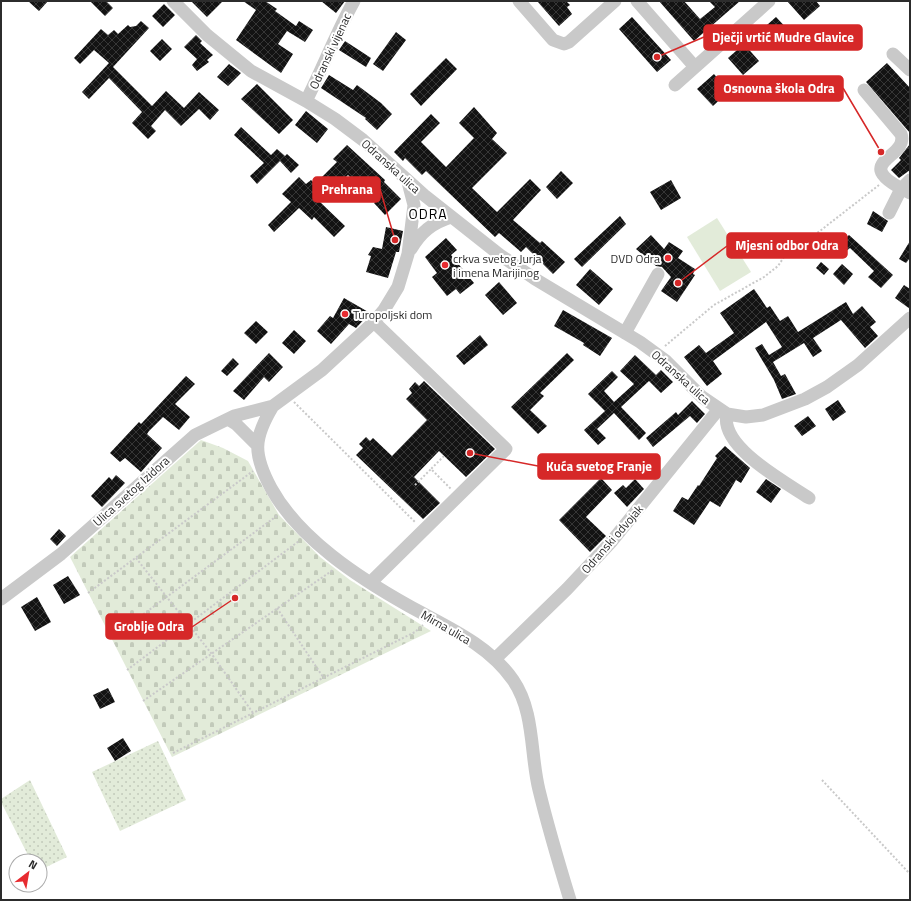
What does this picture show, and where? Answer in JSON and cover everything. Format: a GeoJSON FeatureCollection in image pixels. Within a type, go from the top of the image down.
{"type":"FeatureCollection","features":[{"type":"Feature","properties":{"kind":"street","name":"Odranska ulica"},"geometry":{"type":"LineString","coordinates":[[173,1],[207,35],[246,67],[306,101],[353,132],[408,182],[517,268],[657,354],[722,412]]}},
{"type":"Feature","properties":{"kind":"street","name":"Odranski vijenac"},"geometry":{"type":"LineString","coordinates":[[306,101],[325,63],[342,22],[354,1]]}},
{"type":"Feature","properties":{"kind":"street"},"geometry":{"type":"LineString","coordinates":[[519,1],[553,40],[564,44],[569,42],[615,1]]}},
{"type":"Feature","properties":{"kind":"street"},"geometry":{"type":"LineString","coordinates":[[624,1],[630,1]]}},
{"type":"Feature","properties":{"kind":"street"},"geometry":{"type":"LineString","coordinates":[[637,1],[695,66]]}},
{"type":"Feature","properties":{"kind":"street"},"geometry":{"type":"LineString","coordinates":[[675,85],[769,1]]}},
{"type":"Feature","properties":{"kind":"street"},"geometry":{"type":"LineString","coordinates":[[894,54],[910,70]]}},
{"type":"Feature","properties":{"kind":"street"},"geometry":{"type":"LineString","coordinates":[[864,90],[902,134],[903,139],[902,145],[883,162],[881,166],[885,179],[907,187],[888,213]]}},
{"type":"Feature","properties":{"kind":"street"},"geometry":{"type":"LineString","coordinates":[[273,406],[322,370],[374,322],[384,310],[398,287],[408,254],[414,206],[408,182]]}},
{"type":"Feature","properties":{"kind":"street"},"geometry":{"type":"LineString","coordinates":[[408,254],[416,241],[434,223],[451,217]]}},
{"type":"Feature","properties":{"kind":"street"},"geometry":{"type":"LineString","coordinates":[[625,333],[658,274]]}},
{"type":"Feature","properties":{"kind":"street"},"geometry":{"type":"LineString","coordinates":[[722,412],[746,418],[763,415],[805,399],[827,388],[858,365],[910,318]]}},
{"type":"Feature","properties":{"kind":"street"},"geometry":{"type":"LineString","coordinates":[[371,582],[506,449],[374,322]]}},
{"type":"Feature","properties":{"kind":"street","name":"Ulica svetog Izidora"},"geometry":{"type":"LineString","coordinates":[[1,599],[62,554],[186,442],[207,428],[228,419],[273,406]]}},
{"type":"Feature","properties":{"kind":"street","name":"Mirna ulica"},"geometry":{"type":"LineString","coordinates":[[273,406],[264,421],[257,445],[258,459],[277,499],[295,522],[322,548],[371,582],[460,634],[495,659],[513,680],[525,705],[538,790],[570,900]]}},
{"type":"Feature","properties":{"kind":"street"},"geometry":{"type":"LineString","coordinates":[[722,412],[728,431],[734,442],[742,450],[761,466],[809,498]]}},
{"type":"Feature","properties":{"kind":"street","name":"Odranski odvojak"},"geometry":{"type":"LineString","coordinates":[[495,659],[567,589],[612,541],[722,412]]}},
{"type":"Feature","properties":{"kind":"street"},"geometry":{"type":"LineString","coordinates":[[228,419],[236,424],[257,445]]}},
{"type":"Feature","properties":{"kind":"path"},"geometry":{"type":"LineString","coordinates":[[657,354],[714,305],[764,277],[778,266],[790,248],[816,234],[885,179]]}},
{"type":"Feature","properties":{"kind":"path"},"geometry":{"type":"LineString","coordinates":[[288,396],[424,531]]}},
{"type":"Feature","properties":{"kind":"path"},"geometry":{"type":"LineString","coordinates":[[415,485],[444,456]]}},
{"type":"Feature","properties":{"kind":"path"},"geometry":{"type":"LineString","coordinates":[[431,469],[459,496]]}},
{"type":"Feature","properties":{"kind":"path"},"geometry":{"type":"LineString","coordinates":[[88,593],[253,471]]}},
{"type":"Feature","properties":{"kind":"path"},"geometry":{"type":"LineString","coordinates":[[111,638],[166,596],[279,515]]}},
{"type":"Feature","properties":{"kind":"path"},"geometry":{"type":"LineString","coordinates":[[127,670],[301,539]]}},
{"type":"Feature","properties":{"kind":"path"},"geometry":{"type":"LineString","coordinates":[[136,557],[211,653],[253,713]]}},
{"type":"Feature","properties":{"kind":"path"},"geometry":{"type":"LineString","coordinates":[[143,701],[335,568]]}},
{"type":"Feature","properties":{"kind":"path"},"geometry":{"type":"LineString","coordinates":[[277,608],[323,677]]}},
{"type":"Feature","properties":{"kind":"path"},"geometry":{"type":"LineString","coordinates":[[173,753],[415,632],[428,616]]}},
{"type":"Feature","properties":{"kind":"path"},"geometry":{"type":"LineString","coordinates":[[822,780],[910,874]]}},
{"type":"Feature","properties":{"kind":"green space"},"geometry":{"type":"Polygon","coordinates":[[[717,218],[751,272],[720,291],[687,237],[717,218]]]}},
{"type":"Feature","properties":{"kind":"green space"},"geometry":{"type":"Polygon","coordinates":[[[201,440],[223,448],[248,461],[279,515],[320,557],[350,580],[431,631],[172,757],[70,557],[201,440]]]}},
{"type":"Feature","properties":{"kind":"green space"},"geometry":{"type":"Polygon","coordinates":[[[158,741],[186,800],[120,831],[92,772],[158,741]]]}},
{"type":"Feature","properties":{"kind":"green space"},"geometry":{"type":"Polygon","coordinates":[[[30,780],[67,857],[48,866],[48,853],[27,853],[1,802],[1,799],[30,780]]]}},
{"type":"Feature","properties":{"kind":"building"},"geometry":{"type":"Polygon","coordinates":[[[28,1],[48,1],[39,11],[28,1]]]}},
{"type":"Feature","properties":{"kind":"building"},"geometry":{"type":"Polygon","coordinates":[[[90,1],[106,1],[113,8],[105,16],[90,1]]]}},
{"type":"Feature","properties":{"kind":"building"},"geometry":{"type":"Polygon","coordinates":[[[191,1],[223,1],[207,17],[191,1]]]}},
{"type":"Feature","properties":{"kind":"building"},"geometry":{"type":"Polygon","coordinates":[[[243,1],[265,1],[277,9],[275,11],[296,26],[299,21],[313,30],[305,42],[287,31],[278,44],[293,54],[281,73],[236,40],[256,10],[243,1]]]}},
{"type":"Feature","properties":{"kind":"building"},"geometry":{"type":"Polygon","coordinates":[[[321,1],[345,1],[336,13],[321,1]]]}},
{"type":"Feature","properties":{"kind":"building"},"geometry":{"type":"Polygon","coordinates":[[[537,1],[566,1],[570,5],[567,7],[572,14],[559,26],[537,1]]]}},
{"type":"Feature","properties":{"kind":"building"},"geometry":{"type":"Polygon","coordinates":[[[659,1],[684,1],[700,19],[715,7],[709,1],[740,1],[694,41],[659,1]]]}},
{"type":"Feature","properties":{"kind":"building"},"geometry":{"type":"Polygon","coordinates":[[[787,1],[816,1],[820,6],[804,20],[787,1]]]}},
{"type":"Feature","properties":{"kind":"building"},"geometry":{"type":"Polygon","coordinates":[[[164,4],[175,15],[163,27],[152,16],[164,4]]]}},
{"type":"Feature","properties":{"kind":"building"},"geometry":{"type":"Polygon","coordinates":[[[632,17],[671,60],[657,72],[619,29],[632,17]]]}},
{"type":"Feature","properties":{"kind":"building"},"geometry":{"type":"Polygon","coordinates":[[[776,17],[791,33],[775,48],[760,31],[776,17]]]}},
{"type":"Feature","properties":{"kind":"building"},"geometry":{"type":"Polygon","coordinates":[[[141,21],[149,28],[113,67],[152,106],[166,91],[184,108],[199,92],[219,110],[210,120],[199,109],[181,126],[165,110],[151,126],[156,131],[148,139],[132,123],[142,112],[109,78],[89,99],[82,92],[109,63],[94,50],[80,64],[74,58],[101,29],[108,35],[114,30],[118,34],[128,25],[130,27],[136,26],[141,21]]]}},
{"type":"Feature","properties":{"kind":"building"},"geometry":{"type":"Polygon","coordinates":[[[396,32],[406,40],[383,71],[373,64],[396,32]]]}},
{"type":"Feature","properties":{"kind":"building"},"geometry":{"type":"Polygon","coordinates":[[[196,35],[202,41],[200,43],[213,55],[207,60],[209,62],[197,71],[192,65],[197,59],[184,47],[196,35]]]}},
{"type":"Feature","properties":{"kind":"building"},"geometry":{"type":"Polygon","coordinates":[[[162,39],[172,49],[160,61],[150,51],[162,39]]]}},
{"type":"Feature","properties":{"kind":"building"},"geometry":{"type":"Polygon","coordinates":[[[345,41],[371,58],[366,67],[339,50],[345,41]]]}},
{"type":"Feature","properties":{"kind":"building"},"geometry":{"type":"Polygon","coordinates":[[[744,44],[759,61],[743,75],[728,58],[744,44]]]}},
{"type":"Feature","properties":{"kind":"building"},"geometry":{"type":"Polygon","coordinates":[[[446,58],[457,69],[421,106],[410,94],[446,58]]]}},
{"type":"Feature","properties":{"kind":"building"},"geometry":{"type":"Polygon","coordinates":[[[887,63],[910,88],[910,133],[866,82],[887,63]]]}},
{"type":"Feature","properties":{"kind":"building"},"geometry":{"type":"Polygon","coordinates":[[[229,64],[241,73],[228,86],[217,77],[229,64]]]}},
{"type":"Feature","properties":{"kind":"building"},"geometry":{"type":"Polygon","coordinates":[[[714,74],[729,91],[713,106],[697,89],[714,74]]]}},
{"type":"Feature","properties":{"kind":"building"},"geometry":{"type":"Polygon","coordinates":[[[329,75],[353,90],[357,85],[381,103],[392,114],[377,130],[365,119],[366,118],[321,88],[329,75]]]}},
{"type":"Feature","properties":{"kind":"building"},"geometry":{"type":"Polygon","coordinates":[[[257,84],[293,120],[279,134],[241,99],[257,84]]]}},
{"type":"Feature","properties":{"kind":"building"},"geometry":{"type":"Polygon","coordinates":[[[474,107],[497,133],[492,139],[507,153],[472,188],[497,212],[530,179],[541,190],[513,220],[540,243],[542,241],[565,262],[553,274],[526,247],[521,252],[499,233],[495,237],[426,171],[422,175],[405,158],[403,161],[394,152],[431,114],[440,123],[421,142],[446,167],[474,138],[459,123],[474,107]]]}},
{"type":"Feature","properties":{"kind":"building"},"geometry":{"type":"Polygon","coordinates":[[[306,111],[328,129],[317,143],[295,125],[306,111]]]}},
{"type":"Feature","properties":{"kind":"building"},"geometry":{"type":"Polygon","coordinates":[[[241,127],[271,155],[277,149],[285,156],[257,184],[250,176],[264,163],[234,135],[241,127]]]}},
{"type":"Feature","properties":{"kind":"building"},"geometry":{"type":"Polygon","coordinates":[[[910,144],[910,170],[899,178],[891,170],[901,160],[899,158],[910,144]]]}},
{"type":"Feature","properties":{"kind":"building"},"geometry":{"type":"Polygon","coordinates":[[[347,145],[385,180],[384,182],[401,199],[385,215],[374,203],[375,202],[348,175],[320,202],[345,226],[334,237],[314,217],[312,220],[299,208],[274,232],[268,225],[291,202],[282,194],[299,177],[306,184],[311,180],[315,184],[337,162],[333,159],[347,145]]]}},
{"type":"Feature","properties":{"kind":"building"},"geometry":{"type":"Polygon","coordinates":[[[287,154],[299,165],[291,173],[280,161],[287,154]]]}},
{"type":"Feature","properties":{"kind":"building"},"geometry":{"type":"Polygon","coordinates":[[[561,171],[573,183],[557,199],[546,187],[561,171]]]}},
{"type":"Feature","properties":{"kind":"building"},"geometry":{"type":"Polygon","coordinates":[[[671,180],[681,198],[661,210],[650,192],[671,180]]]}},
{"type":"Feature","properties":{"kind":"building"},"geometry":{"type":"Polygon","coordinates":[[[873,211],[888,221],[882,232],[867,224],[873,211]]]}},
{"type":"Feature","properties":{"kind":"building"},"geometry":{"type":"Polygon","coordinates":[[[620,216],[626,224],[582,267],[574,259],[620,216]]]}},
{"type":"Feature","properties":{"kind":"building"},"geometry":{"type":"Polygon","coordinates":[[[386,227],[403,231],[399,252],[396,252],[388,278],[366,272],[371,256],[368,255],[373,247],[382,249],[386,227]]]}},
{"type":"Feature","properties":{"kind":"building"},"geometry":{"type":"Polygon","coordinates":[[[651,235],[664,249],[669,242],[683,251],[678,258],[695,269],[693,274],[695,275],[677,302],[661,291],[671,277],[662,267],[656,266],[636,249],[651,235]]]}},
{"type":"Feature","properties":{"kind":"building"},"geometry":{"type":"Polygon","coordinates":[[[849,235],[893,275],[881,288],[868,277],[874,271],[850,248],[845,252],[838,245],[849,235]]]}},
{"type":"Feature","properties":{"kind":"building","name":"crkva svetog Jurja i imena Marijinog"},"geometry":{"type":"Polygon","coordinates":[[[446,238],[457,250],[451,255],[474,283],[460,294],[456,289],[447,296],[432,277],[437,273],[425,257],[446,238]]]}},
{"type":"Feature","properties":{"kind":"building"},"geometry":{"type":"Polygon","coordinates":[[[910,241],[910,258],[906,263],[899,259],[910,241]]]}},
{"type":"Feature","properties":{"kind":"building"},"geometry":{"type":"Polygon","coordinates":[[[821,262],[829,269],[824,275],[816,268],[821,262]]]}},
{"type":"Feature","properties":{"kind":"building"},"geometry":{"type":"Polygon","coordinates":[[[842,264],[853,274],[844,285],[833,274],[842,264]]]}},
{"type":"Feature","properties":{"kind":"building"},"geometry":{"type":"Polygon","coordinates":[[[590,269],[613,289],[599,305],[576,285],[590,269]]]}},
{"type":"Feature","properties":{"kind":"building"},"geometry":{"type":"Polygon","coordinates":[[[499,282],[517,303],[503,315],[485,295],[499,282]]]}},
{"type":"Feature","properties":{"kind":"building"},"geometry":{"type":"Polygon","coordinates":[[[904,285],[910,289],[910,309],[895,298],[904,285]]]}},
{"type":"Feature","properties":{"kind":"building"},"geometry":{"type":"Polygon","coordinates":[[[754,289],[767,308],[770,306],[780,321],[788,316],[798,332],[846,302],[853,314],[862,306],[876,322],[870,327],[878,336],[865,348],[841,320],[813,338],[822,351],[813,357],[804,343],[773,362],[781,376],[785,374],[796,394],[782,399],[774,380],[755,348],[762,344],[769,355],[782,347],[766,322],[713,361],[722,374],[707,386],[684,357],[699,345],[706,353],[734,333],[720,313],[754,289]]]}},
{"type":"Feature","properties":{"kind":"building"},"geometry":{"type":"Polygon","coordinates":[[[344,298],[370,313],[356,328],[349,324],[331,344],[317,331],[330,316],[333,318],[344,298]]]}},
{"type":"Feature","properties":{"kind":"building"},"geometry":{"type":"Polygon","coordinates":[[[563,310],[612,338],[600,356],[583,345],[584,343],[554,326],[563,310]]]}},
{"type":"Feature","properties":{"kind":"building"},"geometry":{"type":"Polygon","coordinates":[[[256,321],[268,332],[256,344],[244,333],[256,321]]]}},
{"type":"Feature","properties":{"kind":"building"},"geometry":{"type":"Polygon","coordinates":[[[294,330],[306,341],[294,354],[282,343],[294,330]]]}},
{"type":"Feature","properties":{"kind":"building"},"geometry":{"type":"Polygon","coordinates":[[[480,335],[488,345],[464,365],[456,356],[480,335]]]}},
{"type":"Feature","properties":{"kind":"building"},"geometry":{"type":"Polygon","coordinates":[[[269,353],[283,367],[269,382],[264,377],[244,400],[233,391],[269,353]]]}},
{"type":"Feature","properties":{"kind":"building"},"geometry":{"type":"Polygon","coordinates":[[[567,353],[574,360],[540,393],[544,396],[530,410],[547,426],[538,434],[511,407],[567,353]]]}},
{"type":"Feature","properties":{"kind":"building"},"geometry":{"type":"Polygon","coordinates":[[[635,355],[656,375],[661,370],[673,382],[661,393],[649,381],[621,407],[646,433],[639,440],[614,413],[597,429],[606,438],[598,445],[584,430],[605,411],[588,394],[612,371],[618,377],[604,391],[614,402],[634,384],[620,371],[635,355]]]}},
{"type":"Feature","properties":{"kind":"building"},"geometry":{"type":"Polygon","coordinates":[[[233,358],[239,364],[227,376],[221,371],[233,358]]]}},
{"type":"Feature","properties":{"kind":"building"},"geometry":{"type":"Polygon","coordinates":[[[186,376],[195,384],[175,404],[190,417],[179,430],[163,417],[149,431],[147,434],[162,448],[141,472],[125,458],[120,462],[110,453],[139,422],[141,424],[186,376]]]}},
{"type":"Feature","properties":{"kind":"building"},"geometry":{"type":"Polygon","coordinates":[[[424,381],[495,449],[466,477],[439,451],[414,477],[440,503],[423,519],[356,455],[363,448],[359,444],[366,437],[370,441],[373,438],[392,456],[427,420],[406,399],[412,393],[409,389],[415,382],[419,386],[424,381]]]}},
{"type":"Feature","properties":{"kind":"building"},"geometry":{"type":"Polygon","coordinates":[[[838,400],[846,412],[833,421],[825,409],[838,400]]]}},
{"type":"Feature","properties":{"kind":"building"},"geometry":{"type":"Polygon","coordinates":[[[692,401],[705,414],[697,423],[690,416],[653,447],[646,438],[676,412],[678,415],[692,401]]]}},
{"type":"Feature","properties":{"kind":"building"},"geometry":{"type":"Polygon","coordinates":[[[808,416],[816,426],[802,436],[794,426],[808,416]]]}},
{"type":"Feature","properties":{"kind":"building"},"geometry":{"type":"Polygon","coordinates":[[[725,446],[750,468],[741,483],[736,480],[720,507],[710,501],[694,525],[673,511],[682,497],[688,500],[717,458],[715,456],[725,446]]]}},
{"type":"Feature","properties":{"kind":"building"},"geometry":{"type":"Polygon","coordinates":[[[116,475],[125,483],[102,507],[91,496],[109,477],[112,480],[116,475]]]}},
{"type":"Feature","properties":{"kind":"building"},"geometry":{"type":"Polygon","coordinates":[[[601,478],[612,490],[586,517],[606,536],[590,552],[559,520],[601,478]]]}},
{"type":"Feature","properties":{"kind":"building"},"geometry":{"type":"Polygon","coordinates":[[[635,479],[644,489],[627,507],[614,493],[623,485],[626,488],[635,479]]]}},
{"type":"Feature","properties":{"kind":"building"},"geometry":{"type":"Polygon","coordinates":[[[766,479],[781,489],[771,503],[756,492],[766,479]]]}},
{"type":"Feature","properties":{"kind":"building"},"geometry":{"type":"Polygon","coordinates":[[[59,529],[66,536],[57,546],[50,539],[59,529]]]}},
{"type":"Feature","properties":{"kind":"building"},"geometry":{"type":"Polygon","coordinates":[[[68,576],[80,595],[64,604],[53,585],[68,576]]]}},
{"type":"Feature","properties":{"kind":"building"},"geometry":{"type":"Polygon","coordinates":[[[37,597],[51,622],[35,631],[21,607],[37,597]]]}},
{"type":"Feature","properties":{"kind":"building"},"geometry":{"type":"Polygon","coordinates":[[[108,688],[115,702],[100,709],[93,695],[108,688]]]}},
{"type":"Feature","properties":{"kind":"building"},"geometry":{"type":"Polygon","coordinates":[[[123,738],[131,751],[115,761],[107,748],[123,738]]]}},
{"type":"Feature","properties":{"kind":"place","name":"Dječji vrtić Mudre Glavice"},"geometry":{"type":"Point","coordinates":[657,57]}},
{"type":"Feature","properties":{"kind":"place","name":"Osnovna škola Odra"},"geometry":{"type":"Point","coordinates":[881,152]}},
{"type":"Feature","properties":{"kind":"place","name":"Prehrana"},"geometry":{"type":"Point","coordinates":[395,240]}},
{"type":"Feature","properties":{"kind":"place","name":"DVD Odra"},"geometry":{"type":"Point","coordinates":[668,258]}},
{"type":"Feature","properties":{"kind":"place","name":"crkva svetog Jurja i imena Marijinog"},"geometry":{"type":"Point","coordinates":[445,265]}},
{"type":"Feature","properties":{"kind":"place","name":"Mjesni odbor Odra"},"geometry":{"type":"Point","coordinates":[678,283]}},
{"type":"Feature","properties":{"kind":"place","name":"Turopoljski dom"},"geometry":{"type":"Point","coordinates":[345,314]}},
{"type":"Feature","properties":{"kind":"place","name":"Kuća svetog Franje"},"geometry":{"type":"Point","coordinates":[470,453]}},
{"type":"Feature","properties":{"kind":"place","name":"Groblje Odra"},"geometry":{"type":"Point","coordinates":[235,598]}},
{"type":"Feature","properties":{"kind":"district","name":"ODRA"},"geometry":{"type":"Point","coordinates":[428,213]}}]}
